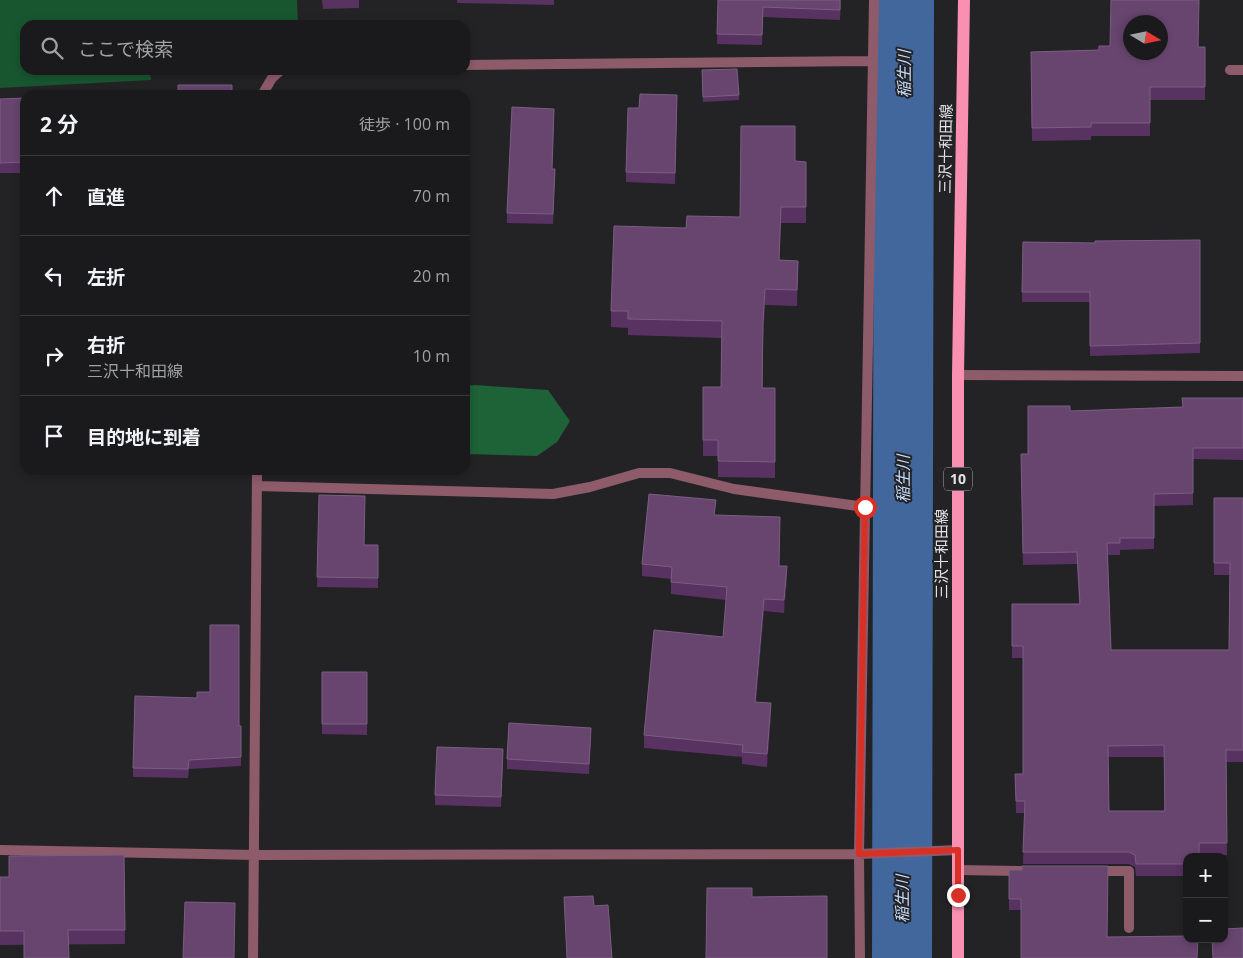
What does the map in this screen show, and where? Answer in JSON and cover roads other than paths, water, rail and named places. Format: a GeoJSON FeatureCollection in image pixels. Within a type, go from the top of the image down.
{"type":"FeatureCollection","features":[{"type":"Feature","properties":{"kind":"main road","name":"三沢十和田線"},"geometry":{"type":"LineString","coordinates":[[958,958],[958,375],[964,0]]}},
{"type":"Feature","properties":{"kind":"street"},"geometry":{"type":"LineString","coordinates":[[860,958],[859,854],[874,0]]}},
{"type":"Feature","properties":{"kind":"street"},"geometry":{"type":"LineString","coordinates":[[470,65],[874,61]]}},
{"type":"Feature","properties":{"kind":"street"},"geometry":{"type":"LineString","coordinates":[[1230,70],[1243,70]]}},
{"type":"Feature","properties":{"kind":"street"},"geometry":{"type":"LineString","coordinates":[[265,90],[275,75]]}},
{"type":"Feature","properties":{"kind":"street"},"geometry":{"type":"LineString","coordinates":[[958,375],[1243,376]]}},
{"type":"Feature","properties":{"kind":"street"},"geometry":{"type":"LineString","coordinates":[[257,486],[553,494],[590,487],[639,473],[670,474],[734,490],[865,507]]}},
{"type":"Feature","properties":{"kind":"street"},"geometry":{"type":"LineString","coordinates":[[253,958],[257,475]]}},
{"type":"Feature","properties":{"kind":"street"},"geometry":{"type":"LineString","coordinates":[[0,850],[255,856],[859,854],[958,850]]}},
{"type":"Feature","properties":{"kind":"street"},"geometry":{"type":"LineString","coordinates":[[958,870],[1034,871]]}},
{"type":"Feature","properties":{"kind":"street"},"geometry":{"type":"LineString","coordinates":[[1081,871],[1129,871],[1129,928]]}},
{"type":"Feature","properties":{"kind":"waterway","name":"稲生川"},"geometry":{"type":"LineString","coordinates":[[902,958],[904,0]]}}]}
